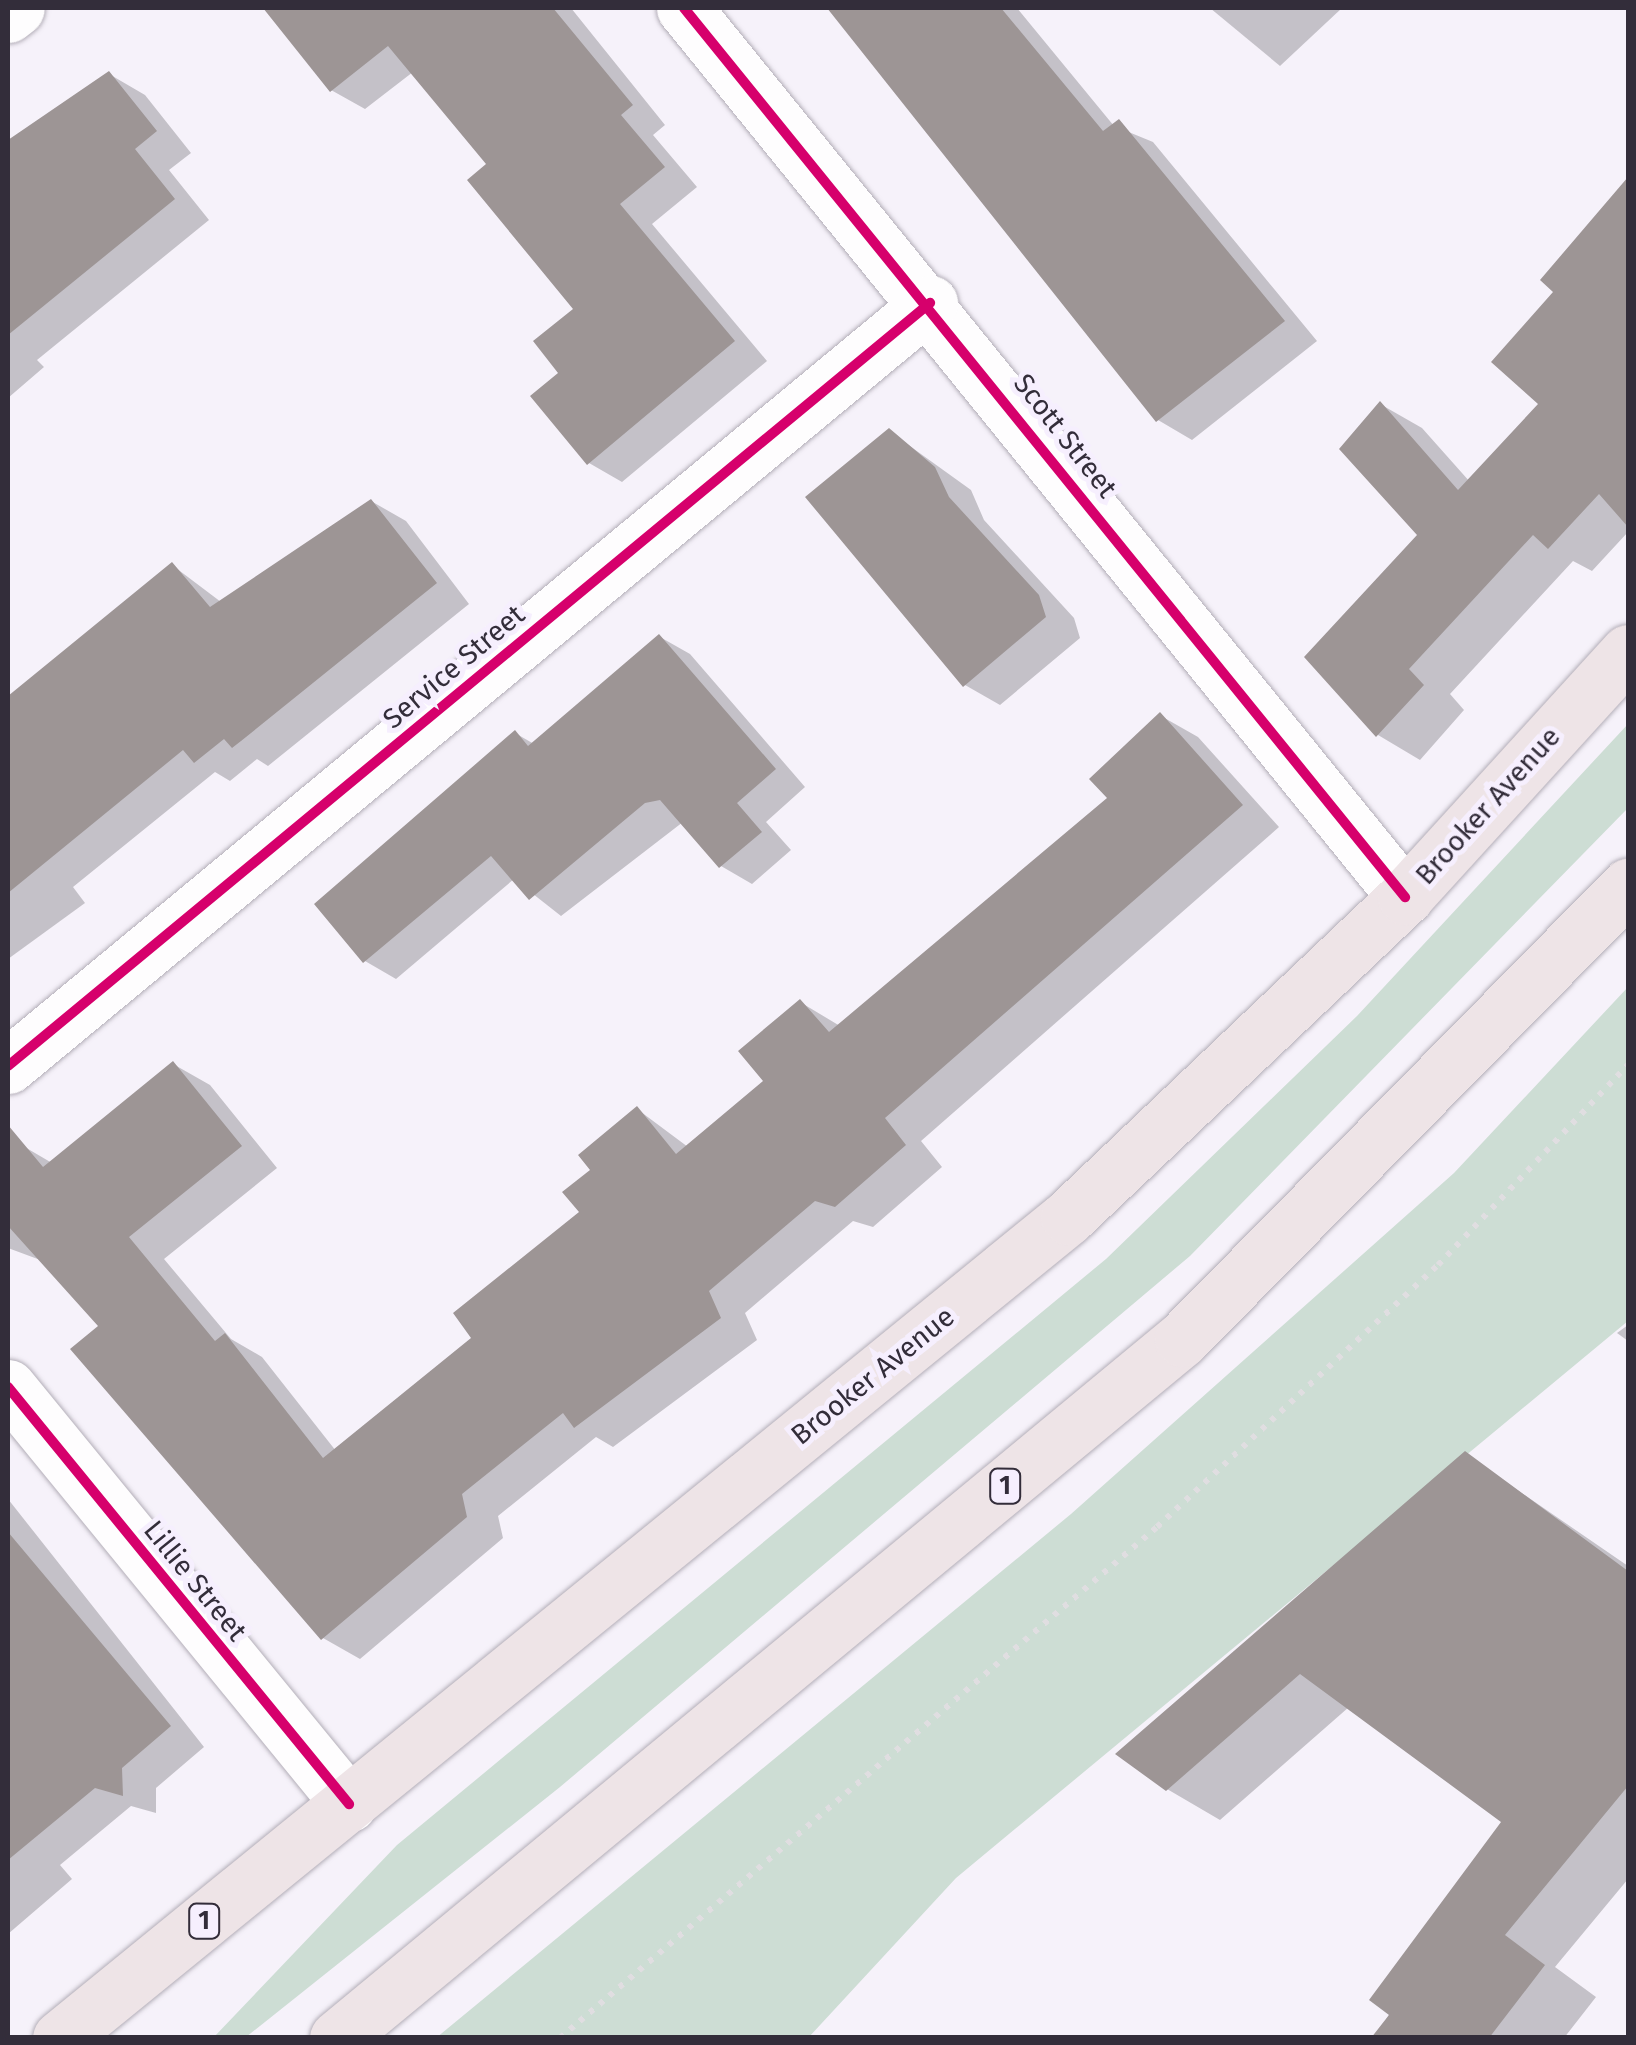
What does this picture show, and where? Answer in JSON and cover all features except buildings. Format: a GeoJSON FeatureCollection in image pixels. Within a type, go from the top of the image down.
{"type":"FeatureCollection","features":[{"type":"Feature","properties":{"kind":"highway","name":"Brooker Avenue"},"geometry":{"type":"LineString","coordinates":[[60,2038],[1068,1217],[1404,897],[1628,652]]}},
{"type":"Feature","properties":{"kind":"highway","name":"1"},"geometry":{"type":"LineString","coordinates":[[337,2038],[1182,1339],[1628,886]]}},
{"type":"Feature","properties":{"kind":"street"},"geometry":{"type":"LineString","coordinates":[[8,16],[17,8]]}},
{"type":"Feature","properties":{"kind":"street","name":"Scott Street"},"geometry":{"type":"LineString","coordinates":[[684,8],[930,302],[1404,897]]}},
{"type":"Feature","properties":{"kind":"street","name":"Service Street"},"geometry":{"type":"LineString","coordinates":[[8,1066],[930,302]]}},
{"type":"Feature","properties":{"kind":"street","name":"Lillie Street"},"geometry":{"type":"LineString","coordinates":[[8,1387],[349,1804]]}},
{"type":"Feature","properties":{"kind":"path"},"geometry":{"type":"LineString","coordinates":[[560,2038],[1157,1528],[1438,1265],[1628,1065]]}},
{"type":"Feature","properties":{"kind":"shaded area"},"geometry":{"type":"Polygon","coordinates":[[[1628,724],[1628,808],[1190,1256],[560,1787],[246,2037],[214,2037],[397,1845],[1106,1259],[1357,1016],[1628,724]]]}},
{"type":"Feature","properties":{"kind":"shaded area"},"geometry":{"type":"Polygon","coordinates":[[[1628,987],[1628,1321],[956,1878],[809,2037],[436,2038],[1071,1514],[1454,1173],[1628,987]]]}},
{"type":"Feature","properties":{"kind":"cycle path"},"geometry":{"type":"LineString","coordinates":[[684,8],[1405,897]]}},
{"type":"Feature","properties":{"kind":"cycle path"},"geometry":{"type":"LineString","coordinates":[[8,1066],[930,303]]}},
{"type":"Feature","properties":{"kind":"cycle path"},"geometry":{"type":"LineString","coordinates":[[8,1387],[349,1804]]}}]}
